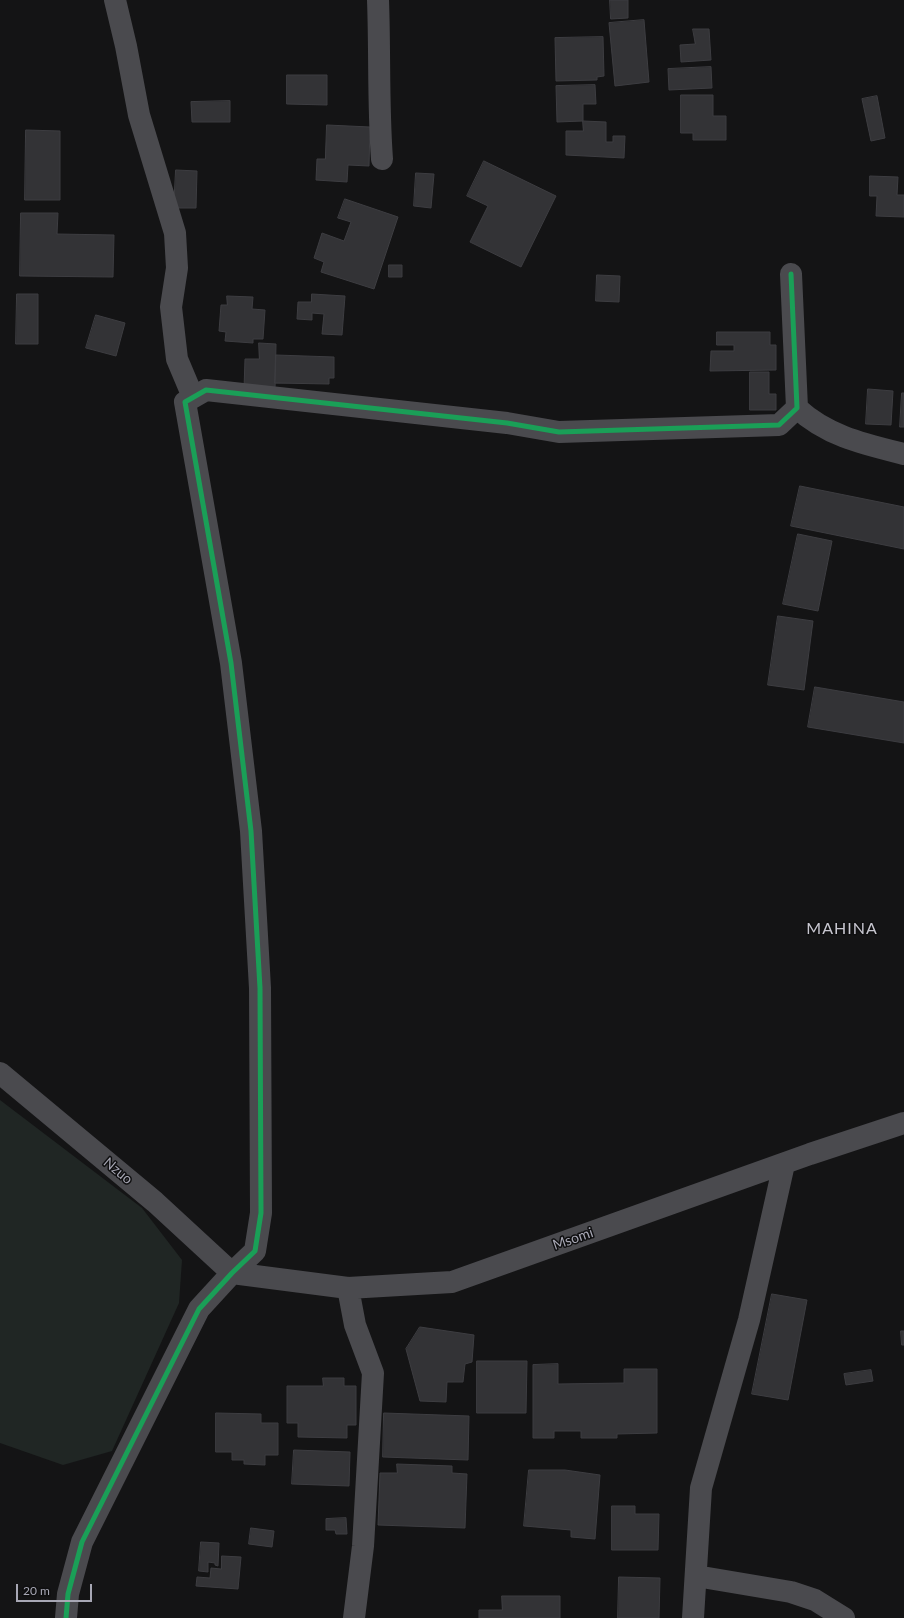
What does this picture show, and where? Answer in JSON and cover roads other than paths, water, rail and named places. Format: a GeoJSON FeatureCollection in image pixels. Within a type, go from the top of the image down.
{"type":"FeatureCollection","features":[{"type":"Feature","properties":{"kind":"street"},"geometry":{"type":"LineString","coordinates":[[115,0],[126,46],[139,115],[175,234],[176,268],[172,307],[177,359],[193,397]]}},
{"type":"Feature","properties":{"kind":"street"},"geometry":{"type":"LineString","coordinates":[[378,0],[380,49],[378,108],[382,159]]}},
{"type":"Feature","properties":{"kind":"street"},"geometry":{"type":"LineString","coordinates":[[792,274],[796,408],[811,422],[826,430],[863,444],[904,454]]}},
{"type":"Feature","properties":{"kind":"street"},"geometry":{"type":"LineString","coordinates":[[66,1618],[68,1594],[82,1542],[199,1309],[232,1273],[255,1251],[261,1213],[260,988],[250,831],[231,663],[185,402],[206,390],[507,422],[559,432],[779,425],[796,408]]}},
{"type":"Feature","properties":{"kind":"street","name":"Nzuo"},"geometry":{"type":"LineString","coordinates":[[0,1072],[155,1202],[232,1273]]}},
{"type":"Feature","properties":{"kind":"street","name":"Msomi"},"geometry":{"type":"LineString","coordinates":[[232,1273],[348,1288],[452,1282],[904,1123]]}},
{"type":"Feature","properties":{"kind":"street"},"geometry":{"type":"LineString","coordinates":[[693,1618],[701,1488],[749,1320],[784,1164]]}},
{"type":"Feature","properties":{"kind":"street"},"geometry":{"type":"LineString","coordinates":[[348,1288],[355,1325],[373,1373],[363,1546],[354,1618]]}},
{"type":"Feature","properties":{"kind":"street"},"geometry":{"type":"LineString","coordinates":[[696,1576],[792,1592],[815,1600],[844,1618]]}},
{"type":"Feature","properties":{"kind":"district","name":"MAHINA"},"geometry":{"type":"Point","coordinates":[842,929]}}]}
